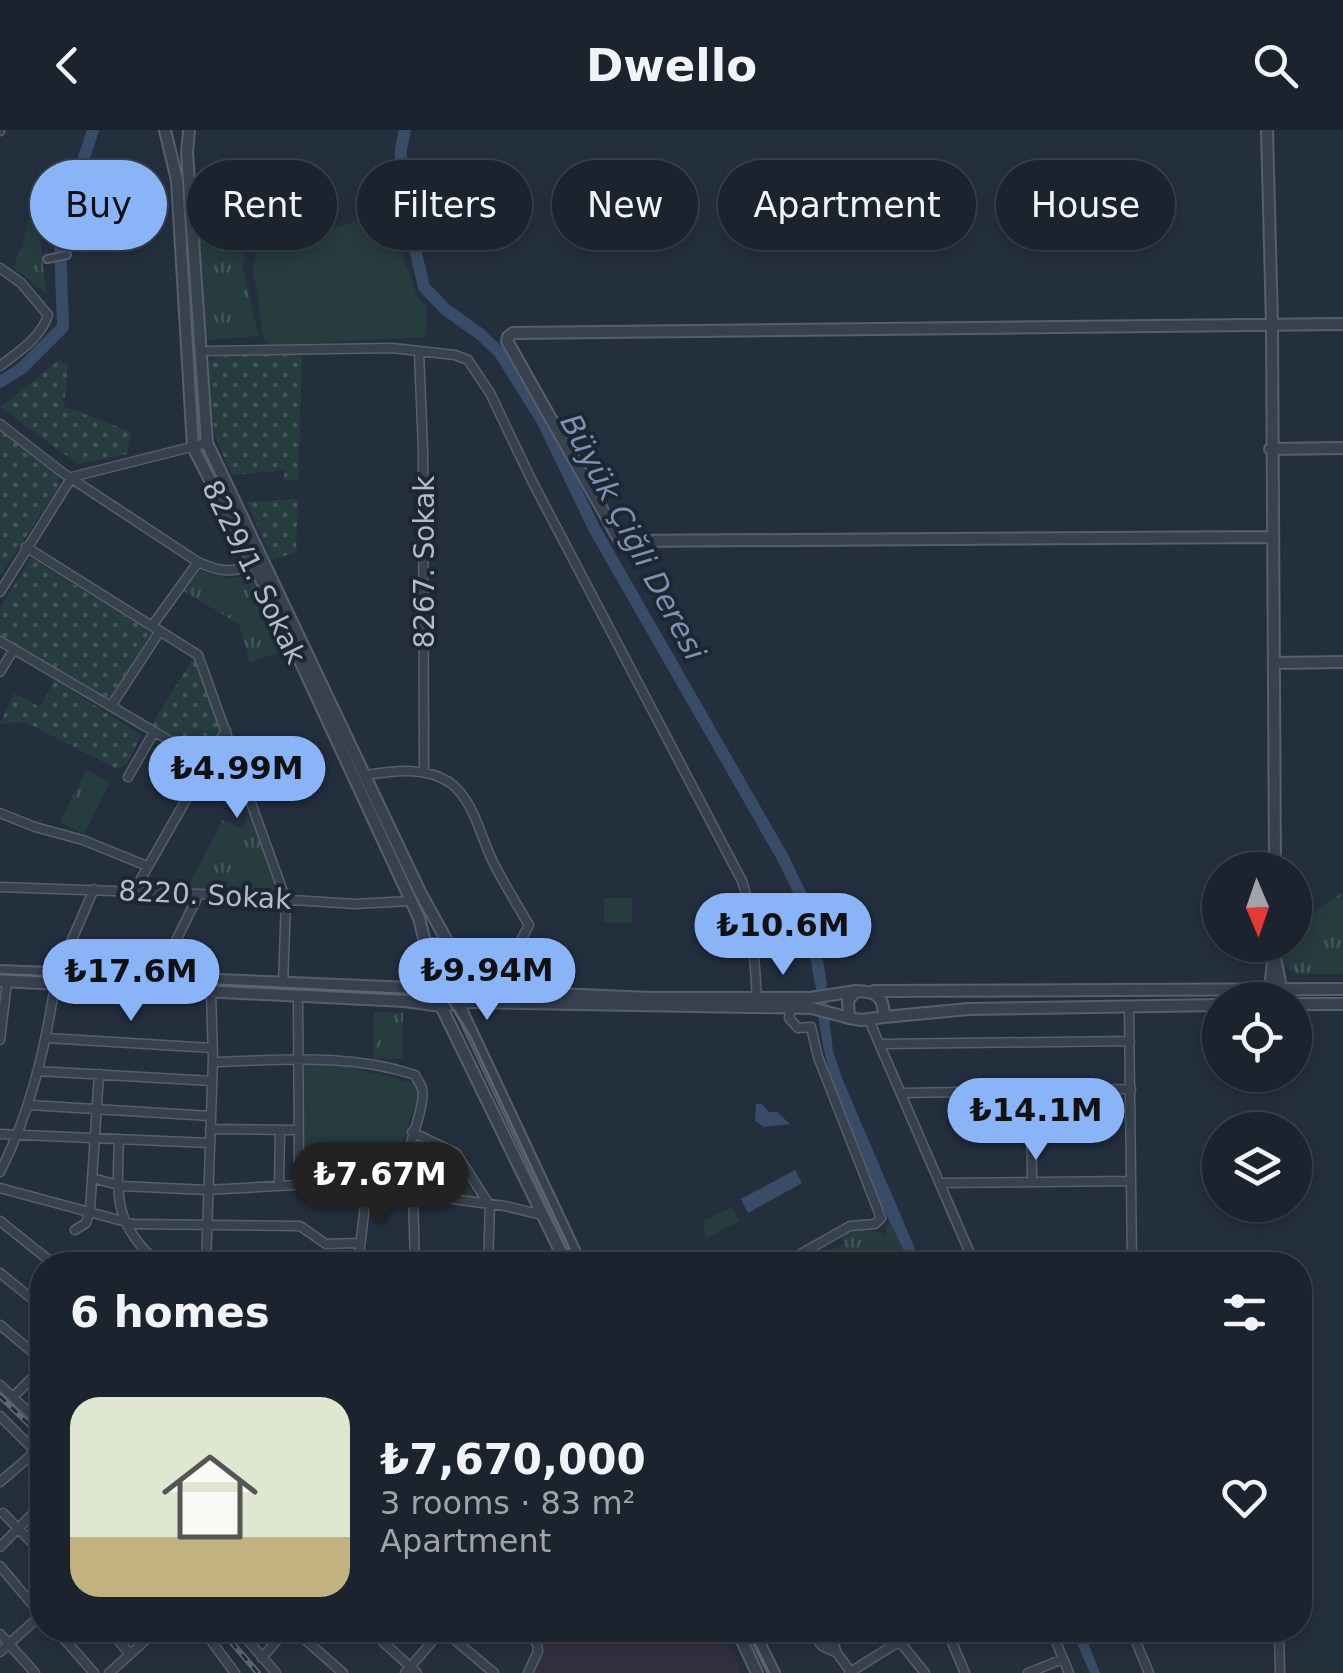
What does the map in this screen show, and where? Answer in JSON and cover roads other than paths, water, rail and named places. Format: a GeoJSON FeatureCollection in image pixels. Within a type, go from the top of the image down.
{"type":"FeatureCollection","features":[{"type":"Feature","properties":{"kind":"street","name":"8229/1. Sokak"},"geometry":{"type":"LineString","coordinates":[[165,130],[177,180],[193,447],[254,565],[419,918],[442,1006],[560,1252]]}},
{"type":"Feature","properties":{"kind":"street","name":"8229/1. Sokak"},"geometry":{"type":"LineString","coordinates":[[189,130],[187,153],[207,444],[450,951],[457,997]]}},
{"type":"Feature","properties":{"kind":"street"},"geometry":{"type":"LineString","coordinates":[[1267,130],[1276,852]]}},
{"type":"Feature","properties":{"kind":"street"},"geometry":{"type":"LineString","coordinates":[[47,258],[68,255]]}},
{"type":"Feature","properties":{"kind":"street"},"geometry":{"type":"LineString","coordinates":[[0,268],[21,283],[48,315],[47,322],[28,344],[0,366]]}},
{"type":"Feature","properties":{"kind":"street"},"geometry":{"type":"LineString","coordinates":[[1272,537],[620,541],[507,341],[513,333],[1343,324]]}},
{"type":"Feature","properties":{"kind":"street"},"geometry":{"type":"LineString","coordinates":[[201,351],[392,348],[468,360],[490,393],[742,882],[752,911],[757,998]]}},
{"type":"Feature","properties":{"kind":"street","name":"8267. Sokak"},"geometry":{"type":"LineString","coordinates":[[418,352],[423,450],[424,772]]}},
{"type":"Feature","properties":{"kind":"street"},"geometry":{"type":"LineString","coordinates":[[0,424],[198,562],[232,572],[254,565]]}},
{"type":"Feature","properties":{"kind":"street"},"geometry":{"type":"LineString","coordinates":[[0,592],[72,477],[207,444]]}},
{"type":"Feature","properties":{"kind":"street"},"geometry":{"type":"LineString","coordinates":[[1270,449],[1343,448]]}},
{"type":"Feature","properties":{"kind":"street"},"geometry":{"type":"LineString","coordinates":[[26,547],[198,655],[286,900],[283,985]]}},
{"type":"Feature","properties":{"kind":"street"},"geometry":{"type":"LineString","coordinates":[[111,706],[198,562]]}},
{"type":"Feature","properties":{"kind":"street"},"geometry":{"type":"LineString","coordinates":[[0,641],[206,762]]}},
{"type":"Feature","properties":{"kind":"street"},"geometry":{"type":"LineString","coordinates":[[0,672],[14,649]]}},
{"type":"Feature","properties":{"kind":"street"},"geometry":{"type":"LineString","coordinates":[[1275,662],[1343,662]]}},
{"type":"Feature","properties":{"kind":"street"},"geometry":{"type":"LineString","coordinates":[[134,891],[226,730]]}},
{"type":"Feature","properties":{"kind":"street"},"geometry":{"type":"LineString","coordinates":[[128,777],[154,732]]}},
{"type":"Feature","properties":{"kind":"street"},"geometry":{"type":"LineString","coordinates":[[365,776],[393,771],[424,772],[450,783],[465,801],[492,860],[529,925],[513,955],[454,964]]}},
{"type":"Feature","properties":{"kind":"street"},"geometry":{"type":"LineString","coordinates":[[0,814],[148,866]]}},
{"type":"Feature","properties":{"kind":"street","name":"8220. Sokak"},"geometry":{"type":"LineString","coordinates":[[0,886],[354,904],[410,901]]}},
{"type":"Feature","properties":{"kind":"street"},"geometry":{"type":"LineString","coordinates":[[0,1172],[19,1135],[28,1105],[47,1038],[56,979],[94,889]]}},
{"type":"Feature","properties":{"kind":"street"},"geometry":{"type":"LineString","coordinates":[[157,979],[199,894]]}},
{"type":"Feature","properties":{"kind":"street"},"geometry":{"type":"LineString","coordinates":[[398,990],[417,982],[424,972],[428,950],[438,942],[450,951]]}},
{"type":"Feature","properties":{"kind":"street"},"geometry":{"type":"LineString","coordinates":[[1278,962],[1295,982]]}},
{"type":"Feature","properties":{"kind":"street"},"geometry":{"type":"LineString","coordinates":[[0,1040],[2,978],[157,979],[438,990],[489,1003],[515,1004],[794,1003],[869,1020],[969,1009],[1202,1006]]}},
{"type":"Feature","properties":{"kind":"street"},"geometry":{"type":"LineString","coordinates":[[56,979],[442,1006],[457,997],[757,998],[794,1003]]}},
{"type":"Feature","properties":{"kind":"street"},"geometry":{"type":"LineString","coordinates":[[810,1004],[828,995],[856,991],[1202,988]]}},
{"type":"Feature","properties":{"kind":"street"},"geometry":{"type":"LineString","coordinates":[[1312,989],[1343,989]]}},
{"type":"Feature","properties":{"kind":"street"},"geometry":{"type":"LineString","coordinates":[[849,1018],[848,1000],[856,991]]}},
{"type":"Feature","properties":{"kind":"street"},"geometry":{"type":"LineString","coordinates":[[874,991],[882,1000],[884,1018]]}},
{"type":"Feature","properties":{"kind":"street"},"geometry":{"type":"LineString","coordinates":[[206,1252],[213,1062],[210,992]]}},
{"type":"Feature","properties":{"kind":"street"},"geometry":{"type":"LineString","coordinates":[[298,996],[299,1172],[306,1184]]}},
{"type":"Feature","properties":{"kind":"street"},"geometry":{"type":"LineString","coordinates":[[457,997],[575,1252]]}},
{"type":"Feature","properties":{"kind":"street"},"geometry":{"type":"LineString","coordinates":[[473,1034],[481,1010],[489,1003]]}},
{"type":"Feature","properties":{"kind":"street"},"geometry":{"type":"LineString","coordinates":[[794,1003],[789,1018],[798,1028],[812,1027]]}},
{"type":"Feature","properties":{"kind":"street"},"geometry":{"type":"LineString","coordinates":[[804,1252],[850,1226],[874,1224],[882,1218],[818,1056],[810,1004]]}},
{"type":"Feature","properties":{"kind":"street"},"geometry":{"type":"LineString","coordinates":[[1312,1004],[1343,1004]]}},
{"type":"Feature","properties":{"kind":"street"},"geometry":{"type":"LineString","coordinates":[[1129,1007],[1132,1252]]}},
{"type":"Feature","properties":{"kind":"street"},"geometry":{"type":"LineString","coordinates":[[869,1020],[970,1252]]}},
{"type":"Feature","properties":{"kind":"street"},"geometry":{"type":"LineString","coordinates":[[47,1038],[212,1048]]}},
{"type":"Feature","properties":{"kind":"street"},"geometry":{"type":"LineString","coordinates":[[882,1044],[1130,1041]]}},
{"type":"Feature","properties":{"kind":"street"},"geometry":{"type":"LineString","coordinates":[[213,1062],[359,1061],[415,1075],[423,1090],[422,1108],[400,1172],[399,1192]]}},
{"type":"Feature","properties":{"kind":"street"},"geometry":{"type":"LineString","coordinates":[[37,1071],[212,1081]]}},
{"type":"Feature","properties":{"kind":"street"},"geometry":{"type":"LineString","coordinates":[[76,1230],[86,1223],[90,1210],[99,1074]]}},
{"type":"Feature","properties":{"kind":"street"},"geometry":{"type":"LineString","coordinates":[[902,1093],[1130,1090]]}},
{"type":"Feature","properties":{"kind":"street"},"geometry":{"type":"LineString","coordinates":[[1032,1182],[1030,1102],[1047,1091]]}},
{"type":"Feature","properties":{"kind":"street"},"geometry":{"type":"LineString","coordinates":[[28,1105],[210,1116]]}},
{"type":"Feature","properties":{"kind":"street"},"geometry":{"type":"LineString","coordinates":[[210,1129],[299,1130]]}},
{"type":"Feature","properties":{"kind":"street"},"geometry":{"type":"LineString","coordinates":[[279,1185],[280,1130]]}},
{"type":"Feature","properties":{"kind":"street"},"geometry":{"type":"LineString","coordinates":[[412,1132],[456,1153],[490,1206],[488,1252]]}},
{"type":"Feature","properties":{"kind":"street"},"geometry":{"type":"LineString","coordinates":[[0,1134],[209,1143]]}},
{"type":"Feature","properties":{"kind":"street"},"geometry":{"type":"LineString","coordinates":[[119,1140],[118,1184],[124,1219],[131,1238],[144,1252]]}},
{"type":"Feature","properties":{"kind":"street"},"geometry":{"type":"LineString","coordinates":[[92,1178],[118,1184],[207,1190],[330,1183],[542,1214]]}},
{"type":"Feature","properties":{"kind":"street"},"geometry":{"type":"LineString","coordinates":[[940,1183],[1132,1181]]}},
{"type":"Feature","properties":{"kind":"street"},"geometry":{"type":"LineString","coordinates":[[358,1252],[367,1187]]}},
{"type":"Feature","properties":{"kind":"street"},"geometry":{"type":"LineString","coordinates":[[0,1188],[134,1224],[300,1226],[326,1244],[358,1244]]}},
{"type":"Feature","properties":{"kind":"street"},"geometry":{"type":"LineString","coordinates":[[413,1194],[415,1252]]}},
{"type":"Feature","properties":{"kind":"street"},"geometry":{"type":"LineString","coordinates":[[0,1221],[39,1252]]}},
{"type":"Feature","properties":{"kind":"street"},"geometry":{"type":"LineString","coordinates":[[0,1273],[30,1297]]}},
{"type":"Feature","properties":{"kind":"street"},"geometry":{"type":"LineString","coordinates":[[0,1325],[30,1350]]}},
{"type":"Feature","properties":{"kind":"street"},"geometry":{"type":"LineString","coordinates":[[13,1397],[30,1380]]}},
{"type":"Feature","properties":{"kind":"street"},"geometry":{"type":"LineString","coordinates":[[0,1385],[30,1411]]}},
{"type":"Feature","properties":{"kind":"street"},"geometry":{"type":"LineString","coordinates":[[2,1421],[30,1447]]}},
{"type":"Feature","properties":{"kind":"street"},"geometry":{"type":"LineString","coordinates":[[0,1482],[30,1461]]}},
{"type":"Feature","properties":{"kind":"street"},"geometry":{"type":"LineString","coordinates":[[3,1513],[30,1540]]}},
{"type":"Feature","properties":{"kind":"street"},"geometry":{"type":"LineString","coordinates":[[0,1547],[30,1516]]}},
{"type":"Feature","properties":{"kind":"street"},"geometry":{"type":"LineString","coordinates":[[0,1566],[30,1601]]}},
{"type":"Feature","properties":{"kind":"street"},"geometry":{"type":"LineString","coordinates":[[0,1652],[30,1626]]}},
{"type":"Feature","properties":{"kind":"street"},"geometry":{"type":"LineString","coordinates":[[0,1634],[35,1673]]}},
{"type":"Feature","properties":{"kind":"street"},"geometry":{"type":"LineString","coordinates":[[67,1642],[94,1673]]}},
{"type":"Feature","properties":{"kind":"street"},"geometry":{"type":"LineString","coordinates":[[120,1642],[130,1654]]}},
{"type":"Feature","properties":{"kind":"street"},"geometry":{"type":"LineString","coordinates":[[109,1673],[144,1642]]}},
{"type":"Feature","properties":{"kind":"street"},"geometry":{"type":"LineString","coordinates":[[212,1642],[235,1673]]}},
{"type":"Feature","properties":{"kind":"street"},"geometry":{"type":"LineString","coordinates":[[249,1642],[276,1673]]}},
{"type":"Feature","properties":{"kind":"street"},"geometry":{"type":"LineString","coordinates":[[262,1658],[276,1642]]}},
{"type":"Feature","properties":{"kind":"street"},"geometry":{"type":"LineString","coordinates":[[308,1642],[343,1673]]}},
{"type":"Feature","properties":{"kind":"street"},"geometry":{"type":"LineString","coordinates":[[382,1642],[411,1671],[433,1642]]}},
{"type":"Feature","properties":{"kind":"street"},"geometry":{"type":"LineString","coordinates":[[457,1642],[494,1673]]}},
{"type":"Feature","properties":{"kind":"street"},"geometry":{"type":"LineString","coordinates":[[528,1673],[538,1652],[536,1642]]}},
{"type":"Feature","properties":{"kind":"street"},"geometry":{"type":"LineString","coordinates":[[743,1642],[757,1673]]}},
{"type":"Feature","properties":{"kind":"street"},"geometry":{"type":"LineString","coordinates":[[760,1642],[774,1673]]}},
{"type":"Feature","properties":{"kind":"street"},"geometry":{"type":"LineString","coordinates":[[819,1642],[838,1653]]}},
{"type":"Feature","properties":{"kind":"street"},"geometry":{"type":"LineString","coordinates":[[834,1642],[850,1672],[901,1642]]}},
{"type":"Feature","properties":{"kind":"street"},"geometry":{"type":"LineString","coordinates":[[952,1642],[965,1673]]}},
{"type":"Feature","properties":{"kind":"street"},"geometry":{"type":"LineString","coordinates":[[1055,1642],[1069,1673]]}},
{"type":"Feature","properties":{"kind":"street"},"geometry":{"type":"LineString","coordinates":[[1136,1642],[1149,1673]]}},
{"type":"Feature","properties":{"kind":"street"},"geometry":{"type":"LineString","coordinates":[[1279,1642],[1280,1673]]}},
{"type":"Feature","properties":{"kind":"street"},"geometry":{"type":"LineString","coordinates":[[896,1644],[925,1673]]}},
{"type":"Feature","properties":{"kind":"street"},"geometry":{"type":"LineString","coordinates":[[1028,1673],[1063,1659]]}},
{"type":"Feature","properties":{"kind":"water"},"geometry":{"type":"Polygon","coordinates":[[[816,984],[825,984],[833,1051],[842,1078],[916,1252],[905,1252],[848,1129],[819,1021],[816,984]]]}},
{"type":"Feature","properties":{"kind":"water"},"geometry":{"type":"Polygon","coordinates":[[[756,1104],[777,1112],[790,1124],[764,1127],[755,1121],[756,1104]]]}},
{"type":"Feature","properties":{"kind":"water"},"geometry":{"type":"Polygon","coordinates":[[[795,1170],[802,1183],[748,1213],[741,1199],[795,1170]]]}},
{"type":"Feature","properties":{"kind":"water"},"geometry":{"type":"Polygon","coordinates":[[[1076,1642],[1088,1642],[1100,1673],[1090,1673],[1076,1642]]]}},
{"type":"Feature","properties":{"kind":"waterway","name":"Büyük Çiğli Deresi"},"geometry":{"type":"LineString","coordinates":[[0,382],[22,368],[63,327],[59,215],[93,130]]}},
{"type":"Feature","properties":{"kind":"waterway","name":"Büyük Çiğli Deresi"},"geometry":{"type":"LineString","coordinates":[[405,130],[400,185],[424,287],[500,353],[542,420],[595,530],[783,858],[808,910],[821,984]]}},
{"type":"Feature","properties":{"kind":"tram line"},"geometry":{"type":"LineString","coordinates":[[0,974],[426,995],[448,1001],[470,1036],[571,1252]]}},
{"type":"Feature","properties":{"kind":"tram line"},"geometry":{"type":"LineString","coordinates":[[754,1642],[769,1673]]}},
{"type":"Feature","properties":{"kind":"railway"},"geometry":{"type":"LineString","coordinates":[[0,1396],[30,1425]]}},
{"type":"Feature","properties":{"kind":"railway"},"geometry":{"type":"LineString","coordinates":[[231,1642],[258,1673]]}}]}
